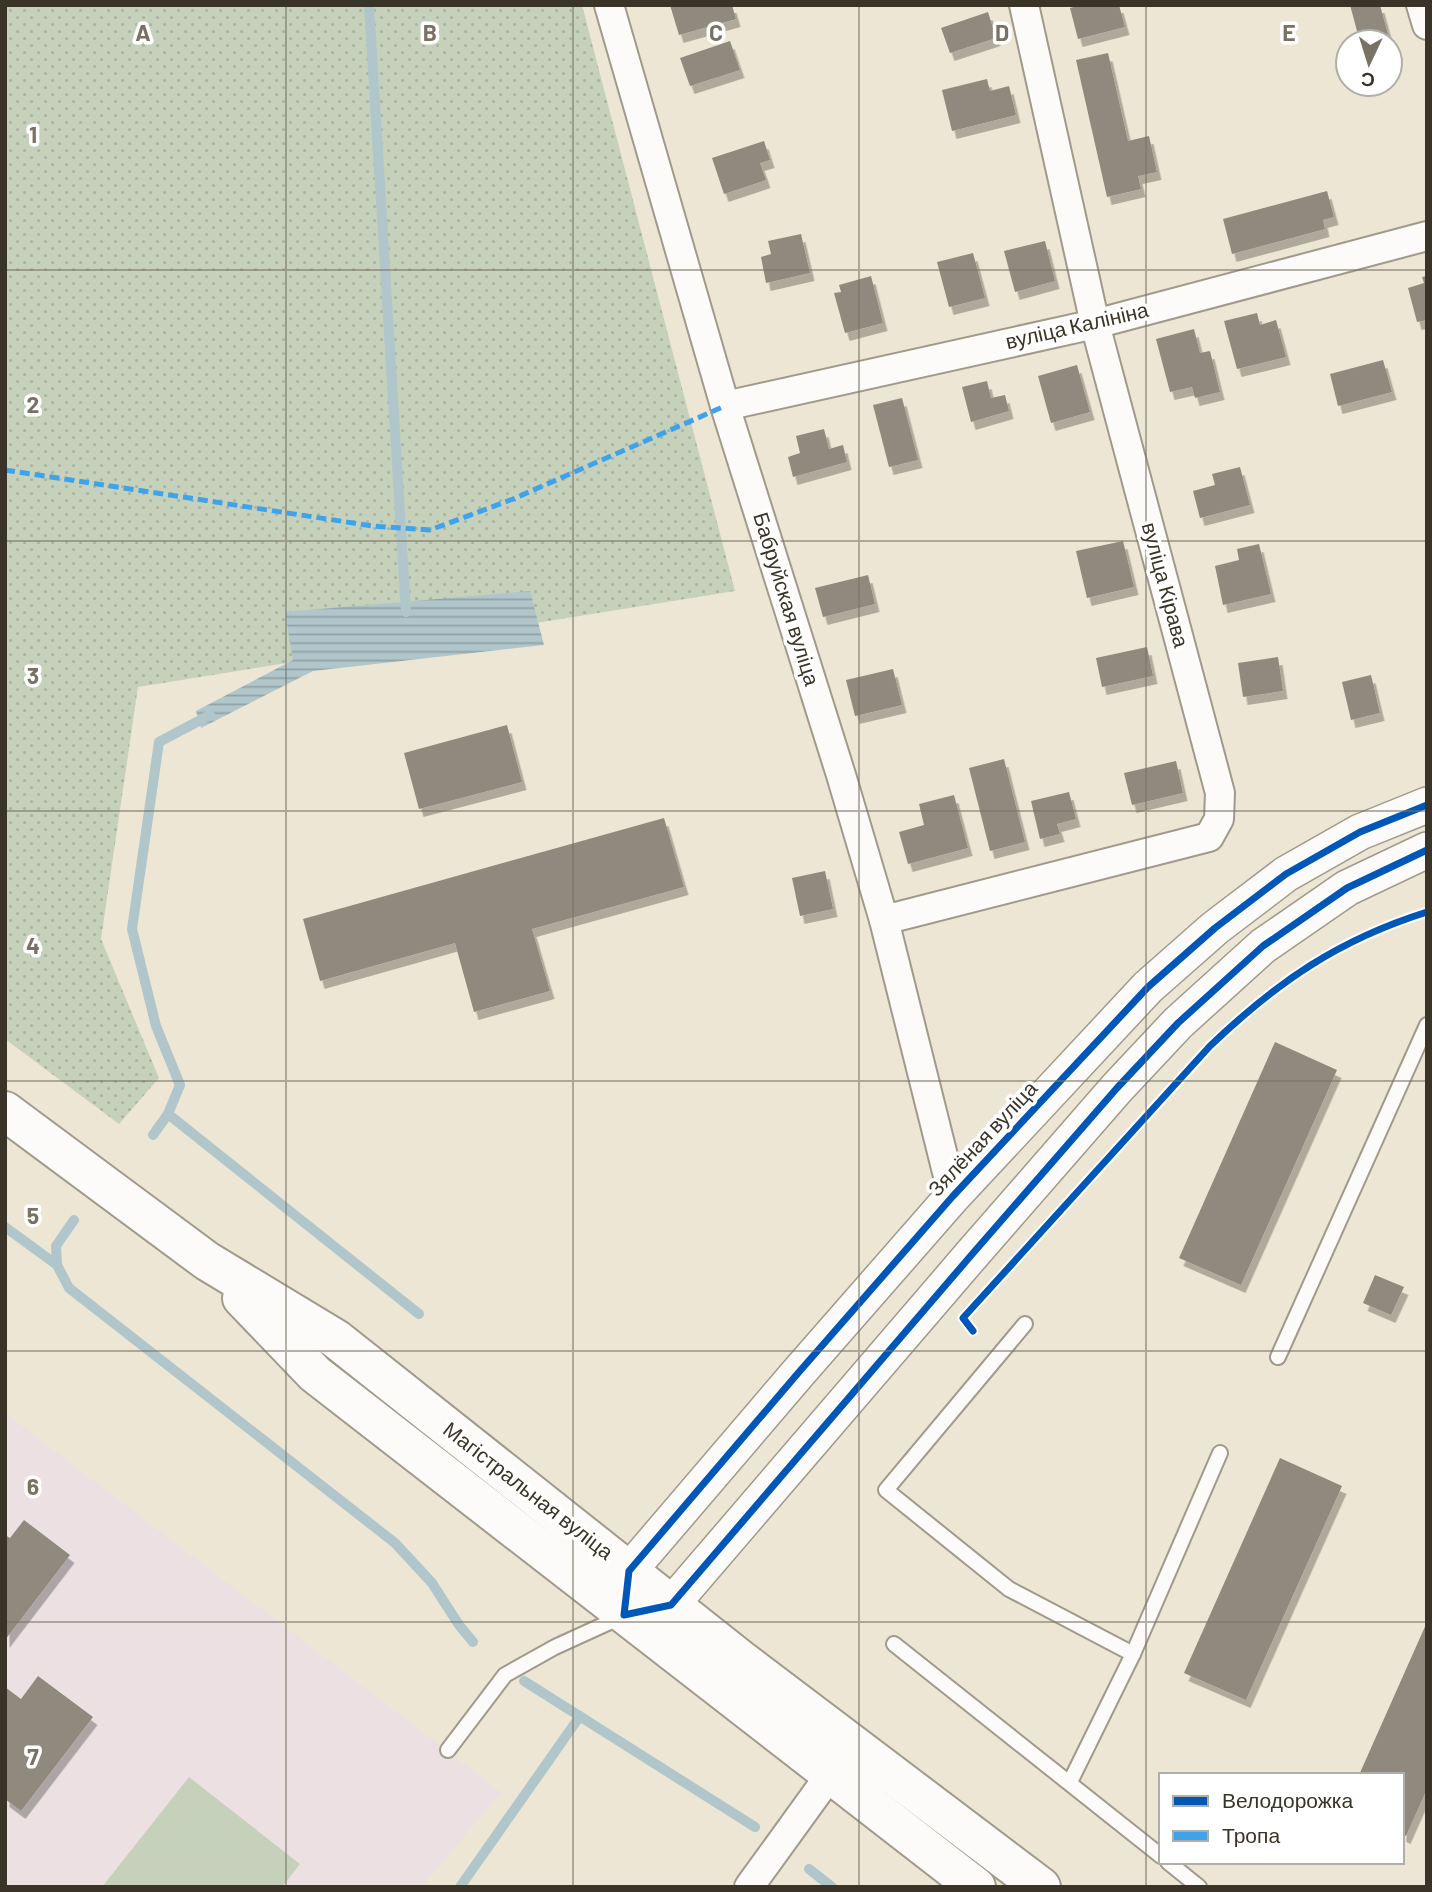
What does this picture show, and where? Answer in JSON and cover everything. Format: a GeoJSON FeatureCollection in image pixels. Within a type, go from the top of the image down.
{"type":"FeatureCollection","features":[{"type":"Feature","properties":{"kind":"main road","name":"Магістральная вуліца"},"geometry":{"type":"LineString","coordinates":[[5,1111],[207,1261],[336,1339],[671,1605],[1041,1887]]}},
{"type":"Feature","properties":{"kind":"main road","name":"Магістральная вуліца"},"geometry":{"type":"LineString","coordinates":[[207,1261],[315,1374],[976,1887]]}},
{"type":"Feature","properties":{"kind":"street","name":"Бабруйская вуліца"},"geometry":{"type":"LineString","coordinates":[[609,5],[725,406],[884,920],[953,1196]]}},
{"type":"Feature","properties":{"kind":"street","name":"вуліца Кірава"},"geometry":{"type":"LineString","coordinates":[[884,920],[1209,837],[1219,819],[1220,793],[1095,324],[1024,5]]}},
{"type":"Feature","properties":{"kind":"street"},"geometry":{"type":"LineString","coordinates":[[1421,5],[1427,24]]}},
{"type":"Feature","properties":{"kind":"street","name":"вуліца Калініна"},"geometry":{"type":"LineString","coordinates":[[725,406],[1095,324],[1427,236]]}},
{"type":"Feature","properties":{"kind":"street","name":"Зялёная вуліца"},"geometry":{"type":"LineString","coordinates":[[629,1571],[799,1371],[953,1196],[1148,987],[1215,928],[1286,874],[1360,832],[1427,805]]}},
{"type":"Feature","properties":{"kind":"street"},"geometry":{"type":"LineString","coordinates":[[629,1571],[624,1615],[671,1605],[1117,1088],[1178,1023],[1273,938],[1347,888],[1427,850]]}},
{"type":"Feature","properties":{"kind":"street"},"geometry":{"type":"LineString","coordinates":[[749,1887],[831,1775]]}},
{"type":"Feature","properties":{"kind":"lane"},"geometry":{"type":"LineString","coordinates":[[1278,1357],[1427,1025]]}},
{"type":"Feature","properties":{"kind":"lane"},"geometry":{"type":"LineString","coordinates":[[1025,1324],[886,1490],[1009,1590],[1133,1654]]}},
{"type":"Feature","properties":{"kind":"lane"},"geometry":{"type":"LineString","coordinates":[[1070,1782],[1133,1654],[1220,1453]]}},
{"type":"Feature","properties":{"kind":"lane"},"geometry":{"type":"LineString","coordinates":[[447,1750],[505,1675],[555,1647],[624,1615]]}},
{"type":"Feature","properties":{"kind":"lane"},"geometry":{"type":"LineString","coordinates":[[894,1644],[1159,1854]]}},
{"type":"Feature","properties":{"kind":"lane"},"geometry":{"type":"LineString","coordinates":[[1170,1864],[1194,1885]]}},
{"type":"Feature","properties":{"kind":"shaded area"},"geometry":{"type":"Polygon","coordinates":[[[5,1413],[501,1792],[422,1887],[5,1887],[5,1413]]]}},
{"type":"Feature","properties":{"kind":"green space"},"geometry":{"type":"Polygon","coordinates":[[[5,5],[582,5],[735,591],[138,687],[101,939],[159,1078],[119,1124],[5,1039],[5,5]]]}},
{"type":"Feature","properties":{"kind":"green space"},"geometry":{"type":"Polygon","coordinates":[[[189,1777],[300,1864],[282,1887],[102,1887],[189,1777]]]}},
{"type":"Feature","properties":{"kind":"water"},"geometry":{"type":"Polygon","coordinates":[[[530,591],[544,645],[313,671],[201,728],[196,711],[293,660],[285,612],[530,591]]]}},
{"type":"Feature","properties":{"kind":"building"},"geometry":{"type":"Polygon","coordinates":[[[670,5],[732,5],[736,19],[679,35],[670,5]]]}},
{"type":"Feature","properties":{"kind":"building"},"geometry":{"type":"Polygon","coordinates":[[[1081,5],[1119,5],[1125,27],[1078,39],[1070,8],[1081,5]]]}},
{"type":"Feature","properties":{"kind":"building"},"geometry":{"type":"Polygon","coordinates":[[[1350,5],[1380,5],[1386,28],[1356,28],[1350,5]]]}},
{"type":"Feature","properties":{"kind":"building"},"geometry":{"type":"Polygon","coordinates":[[[988,12],[996,38],[950,53],[941,28],[988,12]]]}},
{"type":"Feature","properties":{"kind":"building"},"geometry":{"type":"Polygon","coordinates":[[[730,41],[740,70],[690,86],[680,58],[730,41]]]}},
{"type":"Feature","properties":{"kind":"building"},"geometry":{"type":"Polygon","coordinates":[[[1108,53],[1128,141],[1149,136],[1157,172],[1138,176],[1141,189],[1107,197],[1076,60],[1108,53]]]}},
{"type":"Feature","properties":{"kind":"building"},"geometry":{"type":"Polygon","coordinates":[[[987,79],[990,91],[1009,86],[1016,115],[952,131],[942,90],[987,79]]]}},
{"type":"Feature","properties":{"kind":"building"},"geometry":{"type":"Polygon","coordinates":[[[764,141],[770,160],[760,163],[766,180],[724,194],[712,158],[764,141]]]}},
{"type":"Feature","properties":{"kind":"building"},"geometry":{"type":"Polygon","coordinates":[[[1327,191],[1334,217],[1323,220],[1325,229],[1232,254],[1223,219],[1327,191]]]}},
{"type":"Feature","properties":{"kind":"building"},"geometry":{"type":"Polygon","coordinates":[[[801,234],[810,273],[766,283],[761,257],[771,254],[768,241],[801,234]]]}},
{"type":"Feature","properties":{"kind":"building"},"geometry":{"type":"Polygon","coordinates":[[[1045,241],[1055,281],[1015,292],[1004,251],[1045,241]]]}},
{"type":"Feature","properties":{"kind":"building"},"geometry":{"type":"Polygon","coordinates":[[[973,253],[985,298],[949,307],[937,262],[973,253]]]}},
{"type":"Feature","properties":{"kind":"building"},"geometry":{"type":"Polygon","coordinates":[[[871,276],[883,323],[845,333],[834,293],[841,292],[839,285],[871,276]]]}},
{"type":"Feature","properties":{"kind":"building"},"geometry":{"type":"Polygon","coordinates":[[[1427,276],[1427,320],[1417,322],[1408,288],[1424,283],[1422,277],[1427,276]]]}},
{"type":"Feature","properties":{"kind":"building"},"geometry":{"type":"Polygon","coordinates":[[[1257,313],[1260,325],[1276,320],[1286,357],[1237,369],[1224,321],[1257,313]]]}},
{"type":"Feature","properties":{"kind":"building"},"geometry":{"type":"Polygon","coordinates":[[[1194,329],[1200,353],[1210,351],[1220,392],[1195,398],[1192,387],[1170,392],[1156,339],[1194,329]]]}},
{"type":"Feature","properties":{"kind":"building"},"geometry":{"type":"Polygon","coordinates":[[[1383,360],[1392,392],[1338,406],[1330,374],[1383,360]]]}},
{"type":"Feature","properties":{"kind":"building"},"geometry":{"type":"Polygon","coordinates":[[[1077,365],[1090,412],[1051,423],[1038,376],[1077,365]]]}},
{"type":"Feature","properties":{"kind":"building"},"geometry":{"type":"Polygon","coordinates":[[[987,381],[991,398],[1005,395],[1009,411],[971,422],[962,387],[987,381]]]}},
{"type":"Feature","properties":{"kind":"building"},"geometry":{"type":"Polygon","coordinates":[[[902,398],[918,460],[889,467],[873,405],[902,398]]]}},
{"type":"Feature","properties":{"kind":"building"},"geometry":{"type":"Polygon","coordinates":[[[824,429],[829,449],[843,445],[847,462],[793,477],[788,457],[800,453],[796,436],[824,429]]]}},
{"type":"Feature","properties":{"kind":"building"},"geometry":{"type":"Polygon","coordinates":[[[1240,467],[1250,505],[1200,518],[1193,491],[1215,485],[1212,474],[1240,467]]]}},
{"type":"Feature","properties":{"kind":"building"},"geometry":{"type":"Polygon","coordinates":[[[1123,541],[1134,587],[1087,598],[1076,551],[1123,541]]]}},
{"type":"Feature","properties":{"kind":"building"},"geometry":{"type":"Polygon","coordinates":[[[1259,544],[1271,594],[1223,605],[1215,566],[1239,560],[1237,549],[1259,544]]]}},
{"type":"Feature","properties":{"kind":"building"},"geometry":{"type":"Polygon","coordinates":[[[868,575],[875,604],[823,617],[815,588],[868,575]]]}},
{"type":"Feature","properties":{"kind":"building"},"geometry":{"type":"Polygon","coordinates":[[[1147,647],[1153,676],[1102,687],[1096,658],[1147,647]]]}},
{"type":"Feature","properties":{"kind":"building"},"geometry":{"type":"Polygon","coordinates":[[[1278,657],[1283,691],[1243,697],[1238,663],[1278,657]]]}},
{"type":"Feature","properties":{"kind":"building"},"geometry":{"type":"Polygon","coordinates":[[[893,669],[902,705],[855,716],[846,680],[893,669]]]}},
{"type":"Feature","properties":{"kind":"building"},"geometry":{"type":"Polygon","coordinates":[[[1371,675],[1380,713],[1351,720],[1342,682],[1371,675]]]}},
{"type":"Feature","properties":{"kind":"building"},"geometry":{"type":"Polygon","coordinates":[[[507,725],[522,782],[419,809],[404,753],[507,725]]]}},
{"type":"Feature","properties":{"kind":"building"},"geometry":{"type":"Polygon","coordinates":[[[1004,759],[1025,842],[990,851],[969,768],[1004,759]]]}},
{"type":"Feature","properties":{"kind":"building"},"geometry":{"type":"Polygon","coordinates":[[[1176,761],[1183,793],[1132,805],[1124,773],[1176,761]]]}},
{"type":"Feature","properties":{"kind":"building"},"geometry":{"type":"Polygon","coordinates":[[[1069,792],[1076,819],[1057,824],[1060,834],[1040,839],[1031,801],[1069,792]]]}},
{"type":"Feature","properties":{"kind":"building"},"geometry":{"type":"Polygon","coordinates":[[[954,795],[968,848],[908,864],[899,832],[924,825],[919,804],[954,795]]]}},
{"type":"Feature","properties":{"kind":"building"},"geometry":{"type":"Polygon","coordinates":[[[664,818],[684,887],[532,929],[550,991],[474,1012],[455,943],[320,981],[303,919],[664,818]]]}},
{"type":"Feature","properties":{"kind":"building"},"geometry":{"type":"Polygon","coordinates":[[[825,871],[833,909],[800,916],[792,878],[825,871]]]}},
{"type":"Feature","properties":{"kind":"building"},"geometry":{"type":"Polygon","coordinates":[[[1275,1042],[1337,1070],[1241,1285],[1179,1258],[1275,1042]]]}},
{"type":"Feature","properties":{"kind":"building"},"geometry":{"type":"Polygon","coordinates":[[[1375,1275],[1404,1287],[1391,1315],[1363,1303],[1375,1275]]]}},
{"type":"Feature","properties":{"kind":"building"},"geometry":{"type":"Polygon","coordinates":[[[1280,1458],[1342,1486],[1246,1700],[1184,1673],[1280,1458]]]}},
{"type":"Feature","properties":{"kind":"building"},"geometry":{"type":"Polygon","coordinates":[[[24,1520],[70,1555],[5,1640],[5,1535],[10,1538],[24,1520]]]}},
{"type":"Feature","properties":{"kind":"building"},"geometry":{"type":"Polygon","coordinates":[[[1427,1622],[1427,1789],[1406,1836],[1404,1773],[1360,1773],[1427,1622]]]}},
{"type":"Feature","properties":{"kind":"building"},"geometry":{"type":"Polygon","coordinates":[[[38,1676],[93,1717],[21,1811],[5,1799],[5,1687],[21,1699],[38,1676]]]}},
{"type":"Feature","properties":{"kind":"waterway"},"geometry":{"type":"LineString","coordinates":[[369,5],[406,612]]}},
{"type":"Feature","properties":{"kind":"waterway"},"geometry":{"type":"LineString","coordinates":[[210,715],[159,742],[132,929],[156,1026],[180,1085],[168,1114],[419,1314]]}},
{"type":"Feature","properties":{"kind":"waterway"},"geometry":{"type":"LineString","coordinates":[[153,1135],[168,1114]]}},
{"type":"Feature","properties":{"kind":"waterway"},"geometry":{"type":"LineString","coordinates":[[74,1220],[56,1246],[57,1265],[69,1288],[395,1543],[432,1583],[473,1642]]}},
{"type":"Feature","properties":{"kind":"waterway"},"geometry":{"type":"LineString","coordinates":[[5,1227],[57,1265]]}},
{"type":"Feature","properties":{"kind":"waterway"},"geometry":{"type":"LineString","coordinates":[[524,1681],[755,1827]]}},
{"type":"Feature","properties":{"kind":"waterway"},"geometry":{"type":"LineString","coordinates":[[460,1887],[580,1716]]}},
{"type":"Feature","properties":{"kind":"waterway"},"geometry":{"type":"LineString","coordinates":[[809,1869],[832,1887]]}},
{"type":"Feature","properties":{"kind":"marked path"},"geometry":{"type":"LineString","coordinates":[[5,470],[373,526],[430,530],[513,499],[725,406]]}},
{"type":"Feature","properties":{"kind":"cycle path"},"geometry":{"type":"LineString","coordinates":[[1427,805],[1360,832],[1286,874],[1215,928],[1148,987],[953,1196],[629,1571],[624,1615],[671,1605],[974,1252],[1117,1088],[1178,1023],[1263,946],[1347,888],[1427,850]]}},
{"type":"Feature","properties":{"kind":"cycle path"},"geometry":{"type":"LineString","coordinates":[[973,1331],[963,1318],[1210,1046],[1260,1002],[1310,965],[1365,936],[1427,912]]}}]}
